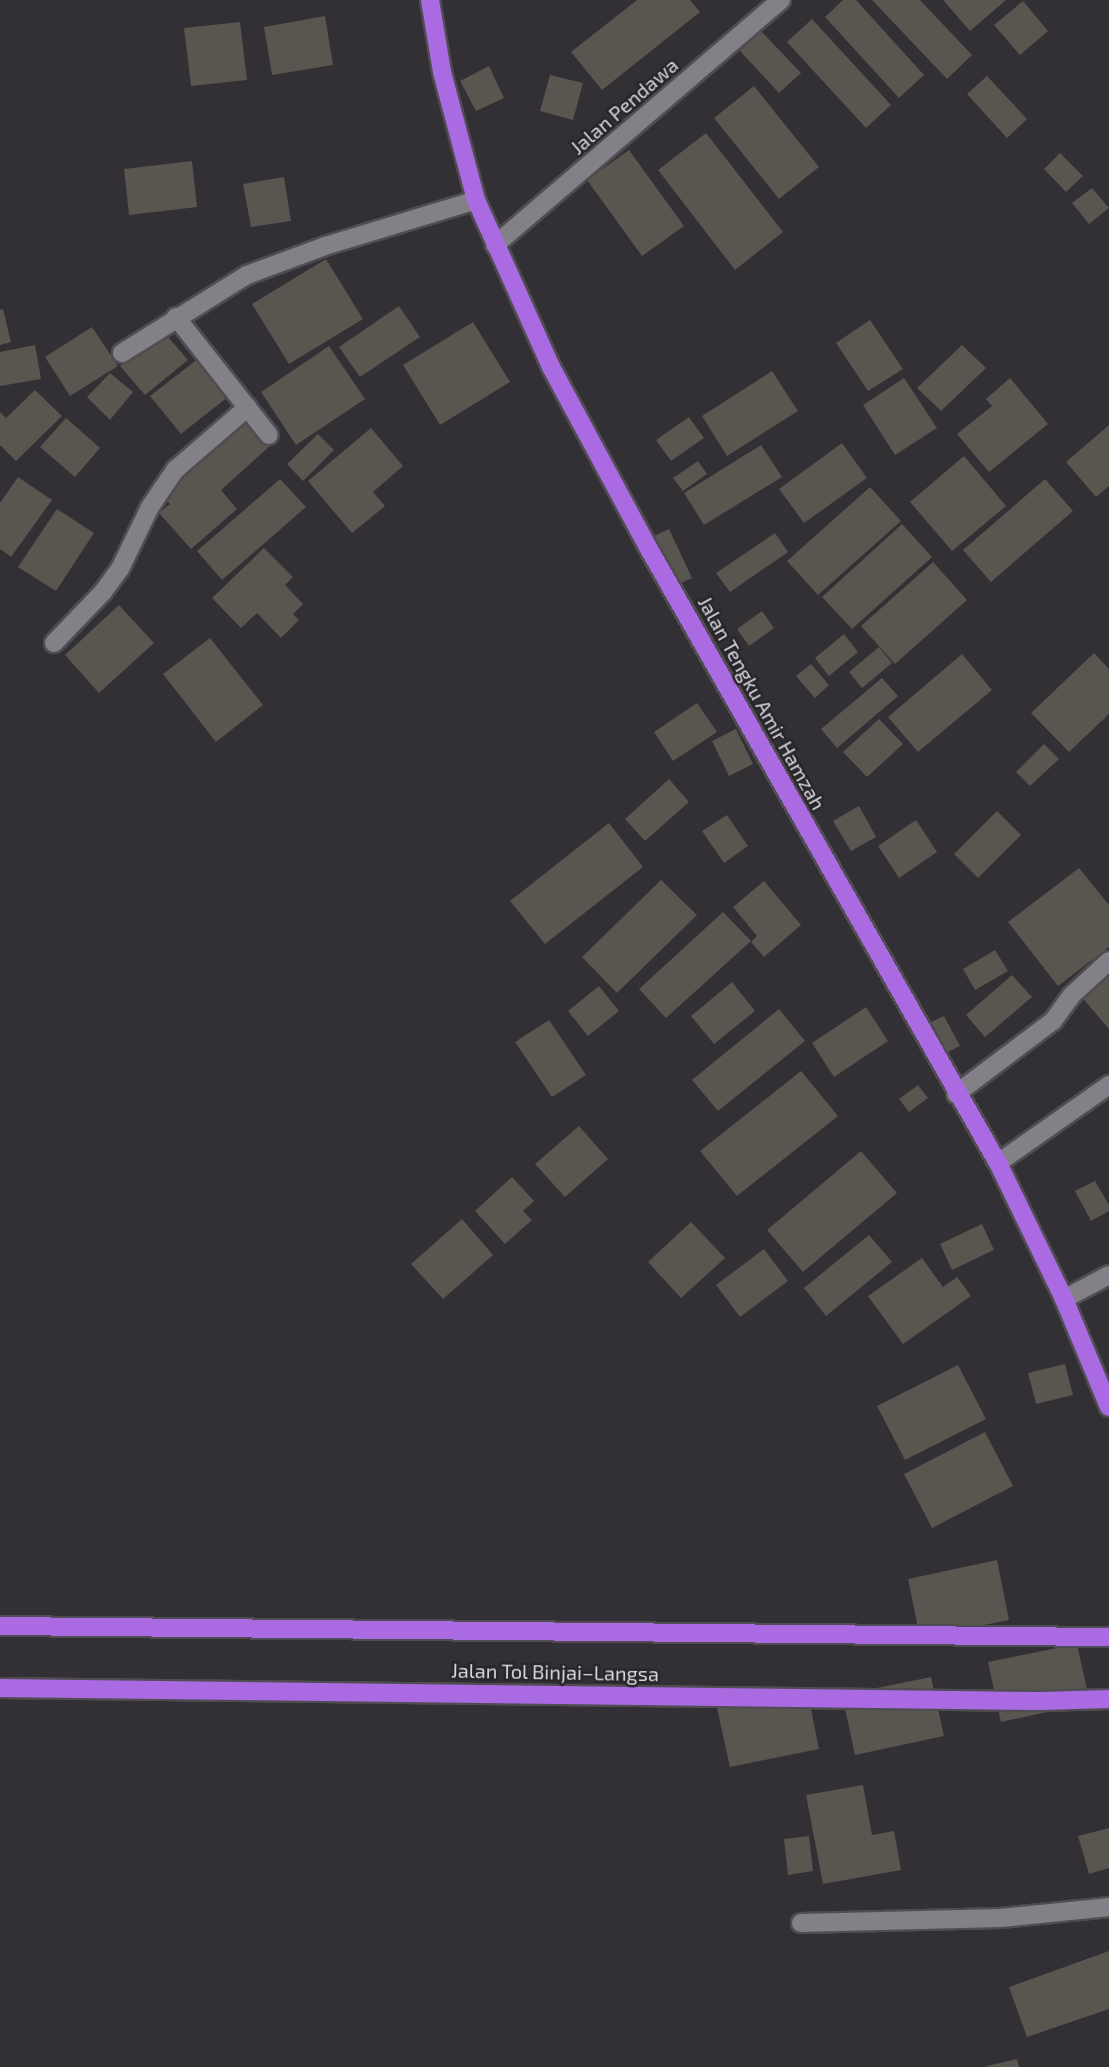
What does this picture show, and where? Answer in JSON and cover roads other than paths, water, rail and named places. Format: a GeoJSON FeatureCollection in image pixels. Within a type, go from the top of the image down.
{"type":"FeatureCollection","features":[{"type":"Feature","properties":{"kind":"highway","name":"Jalan Tengku Amir Hamzah"},"geometry":{"type":"LineString","coordinates":[[430,0],[441,72],[476,200],[551,367],[644,539],[956,1094],[998,1163],[1064,1299],[1109,1407]]}},
{"type":"Feature","properties":{"kind":"highway","name":"Jalan Tol Binjai–Langsa"},"geometry":{"type":"LineString","coordinates":[[0,1626],[1109,1637]]}},
{"type":"Feature","properties":{"kind":"highway","name":"Jalan Tol Binjai–Langsa"},"geometry":{"type":"LineString","coordinates":[[0,1688],[1041,1701],[1109,1699]]}},
{"type":"Feature","properties":{"kind":"street","name":"Jalan Pendawa"},"geometry":{"type":"LineString","coordinates":[[495,246],[781,0]]}},
{"type":"Feature","properties":{"kind":"street"},"geometry":{"type":"LineString","coordinates":[[122,353],[176,317],[247,275],[284,260],[476,200]]}},
{"type":"Feature","properties":{"kind":"street"},"geometry":{"type":"LineString","coordinates":[[176,317],[269,435]]}},
{"type":"Feature","properties":{"kind":"street"},"geometry":{"type":"LineString","coordinates":[[54,643],[103,592],[120,569],[150,507],[175,470],[248,407]]}},
{"type":"Feature","properties":{"kind":"street"},"geometry":{"type":"LineString","coordinates":[[956,1094],[1053,1021],[1072,995],[1109,961]]}},
{"type":"Feature","properties":{"kind":"street"},"geometry":{"type":"LineString","coordinates":[[998,1163],[1109,1085]]}},
{"type":"Feature","properties":{"kind":"street"},"geometry":{"type":"LineString","coordinates":[[1064,1299],[1109,1275]]}},
{"type":"Feature","properties":{"kind":"street"},"geometry":{"type":"LineString","coordinates":[[801,1923],[1001,1918],[1109,1906]]}}]}
